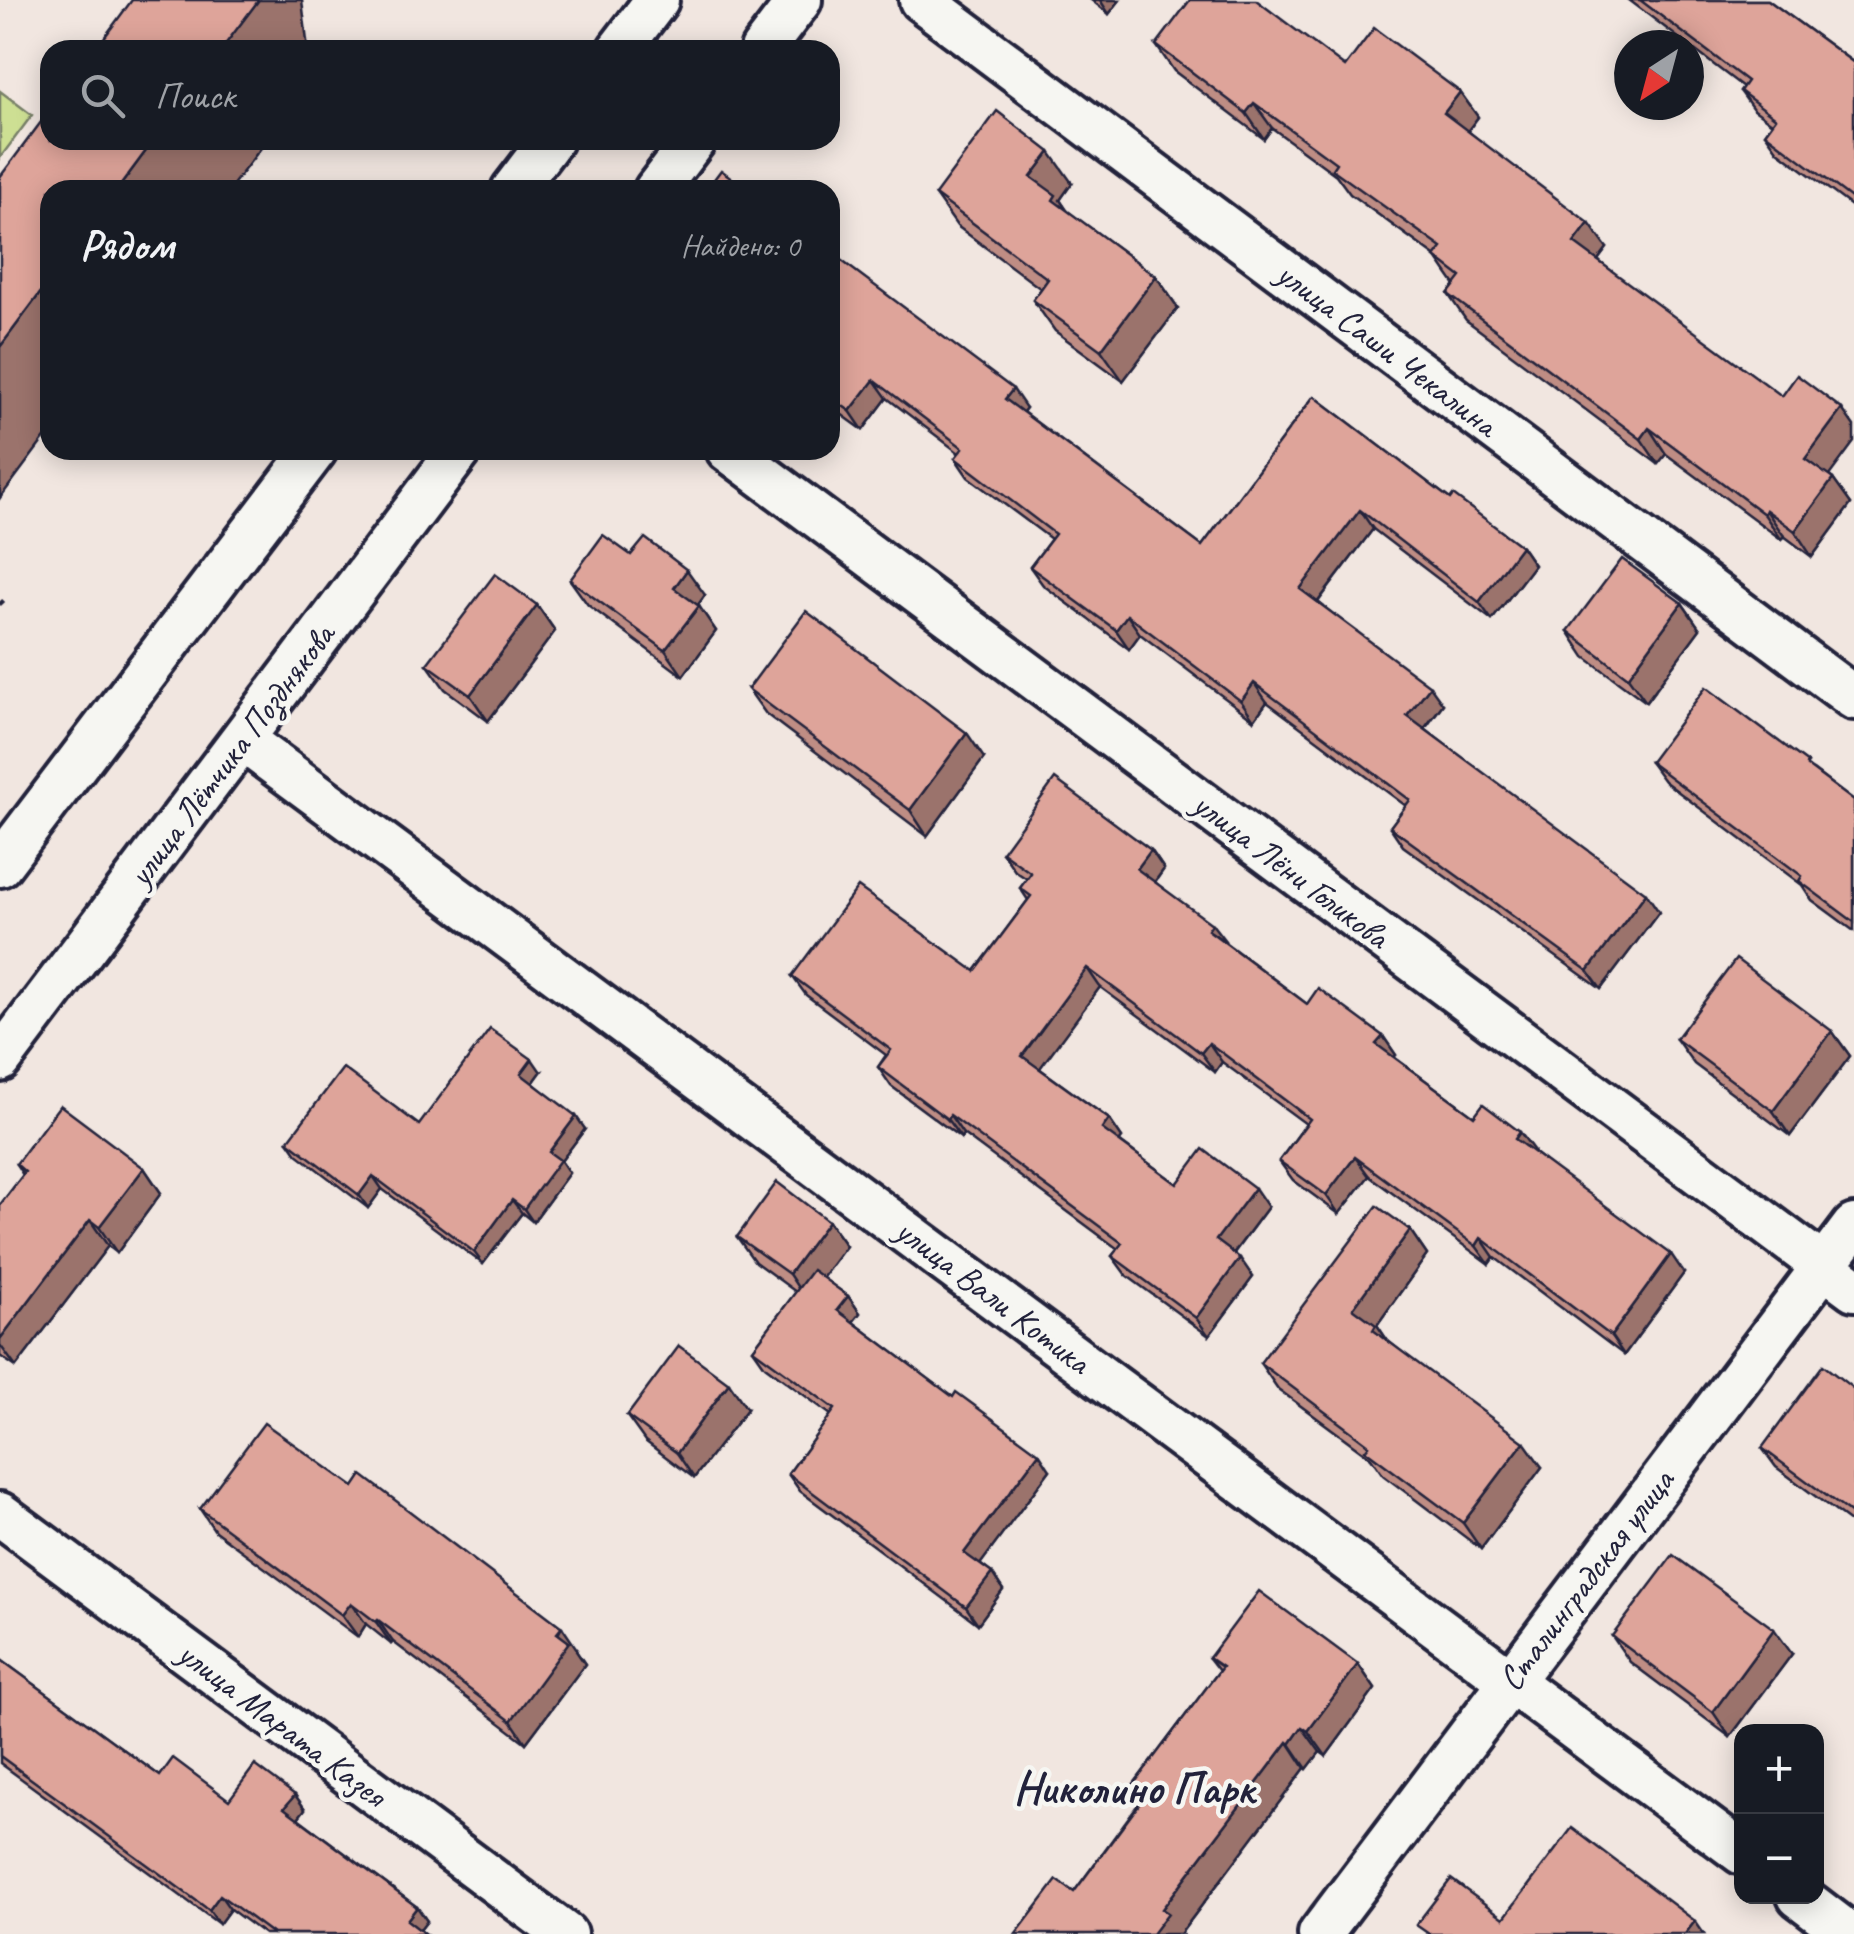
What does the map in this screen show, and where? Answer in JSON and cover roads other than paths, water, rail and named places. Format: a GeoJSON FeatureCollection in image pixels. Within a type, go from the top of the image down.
{"type":"FeatureCollection","features":[{"type":"Feature","properties":{"kind":"street"},"geometry":{"type":"LineString","coordinates":[[627,40],[657,0]]}},
{"type":"Feature","properties":{"kind":"street"},"geometry":{"type":"LineString","coordinates":[[770,40],[800,0]]}},
{"type":"Feature","properties":{"kind":"street","name":"улица Саши Чекалина"},"geometry":{"type":"LineString","coordinates":[[921,0],[1854,698]]}},
{"type":"Feature","properties":{"kind":"street"},"geometry":{"type":"LineString","coordinates":[[520,180],[542,150]]}},
{"type":"Feature","properties":{"kind":"street"},"geometry":{"type":"LineString","coordinates":[[664,180],[686,150]]}},
{"type":"Feature","properties":{"kind":"street"},"geometry":{"type":"LineString","coordinates":[[0,865],[307,460]]}},
{"type":"Feature","properties":{"kind":"street","name":"улица Лётчика Позднякова"},"geometry":{"type":"LineString","coordinates":[[0,1060],[453,460]]}},
{"type":"Feature","properties":{"kind":"street","name":"улица Лёни Голикова"},"geometry":{"type":"LineString","coordinates":[[741,460],[1839,1278]]}},
{"type":"Feature","properties":{"kind":"street","name":"улица Вали Котика"},"geometry":{"type":"LineString","coordinates":[[243,740],[1734,1848]]}},
{"type":"Feature","properties":{"kind":"street","name":"Сталинградская улица"},"geometry":{"type":"LineString","coordinates":[[1320,1934],[1510,1680],[1839,1278],[1854,1226]]}},
{"type":"Feature","properties":{"kind":"street","name":"улица Марата Казея"},"geometry":{"type":"LineString","coordinates":[[0,1514],[565,1934]]}},
{"type":"Feature","properties":{"kind":"street"},"geometry":{"type":"LineString","coordinates":[[1810,1904],[1849,1934]]}},
{"type":"Feature","properties":{"kind":"district","name":"Николино Парк"},"geometry":{"type":"Point","coordinates":[1134,1788]}}]}
